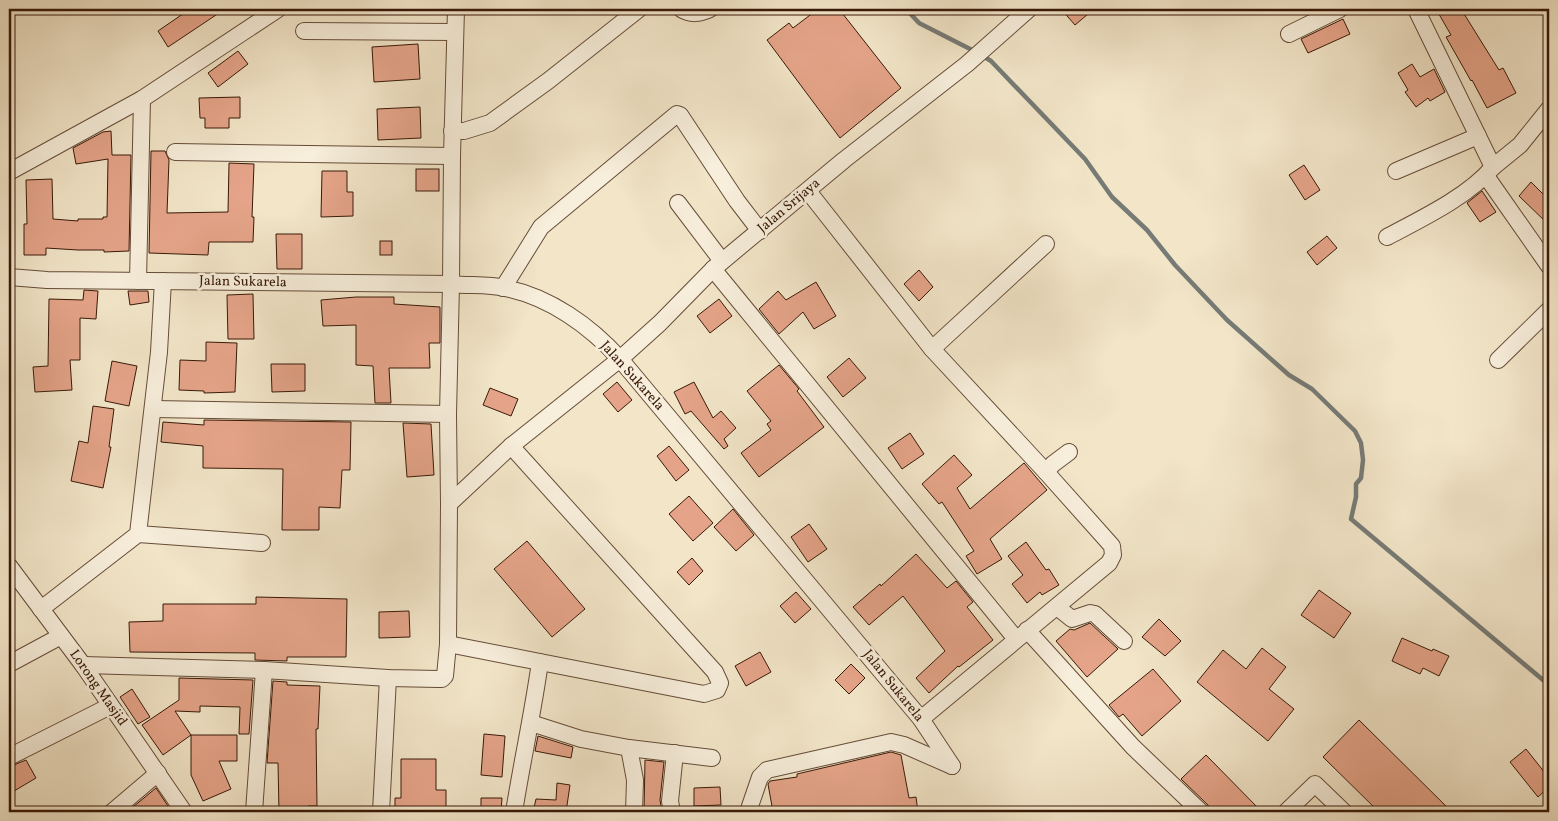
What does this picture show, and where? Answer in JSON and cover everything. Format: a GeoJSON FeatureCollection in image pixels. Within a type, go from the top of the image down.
{"type":"FeatureCollection","features":[{"type":"Feature","properties":{"kind":"street"},"geometry":{"type":"LineString","coordinates":[[9,172],[142,99],[278,9]]}},
{"type":"Feature","properties":{"kind":"street"},"geometry":{"type":"LineString","coordinates":[[83,666],[264,670],[388,678],[442,678],[445,676],[448,644],[450,504],[448,414],[452,131],[456,9]]}},
{"type":"Feature","properties":{"kind":"street"},"geometry":{"type":"LineString","coordinates":[[452,131],[470,130],[490,123],[548,81],[640,9]]}},
{"type":"Feature","properties":{"kind":"street"},"geometry":{"type":"LineString","coordinates":[[680,9],[700,14],[710,9]]}},
{"type":"Feature","properties":{"kind":"street","name":"Jalan Srijaya"},"geometry":{"type":"LineString","coordinates":[[450,504],[511,446],[620,359],[660,323],[718,265],[844,160],[968,64],[1029,9]]}},
{"type":"Feature","properties":{"kind":"street"},"geometry":{"type":"LineString","coordinates":[[1289,34],[1340,9]]}},
{"type":"Feature","properties":{"kind":"street"},"geometry":{"type":"LineString","coordinates":[[1416,9],[1478,136],[1490,171],[1549,266]]}},
{"type":"Feature","properties":{"kind":"street"},"geometry":{"type":"LineString","coordinates":[[304,31],[455,32]]}},
{"type":"Feature","properties":{"kind":"street"},"geometry":{"type":"LineString","coordinates":[[138,281],[142,99]]}},
{"type":"Feature","properties":{"kind":"street"},"geometry":{"type":"LineString","coordinates":[[1387,237],[1438,210],[1490,171],[1520,145],[1549,109]]}},
{"type":"Feature","properties":{"kind":"street"},"geometry":{"type":"LineString","coordinates":[[504,288],[541,227],[677,114],[680,115],[737,201],[760,231]]}},
{"type":"Feature","properties":{"kind":"street"},"geometry":{"type":"LineString","coordinates":[[1396,171],[1478,136]]}},
{"type":"Feature","properties":{"kind":"street"},"geometry":{"type":"LineString","coordinates":[[175,152],[452,156]]}},
{"type":"Feature","properties":{"kind":"street"},"geometry":{"type":"LineString","coordinates":[[808,191],[932,349],[1112,546],[1113,555],[1109,563],[1057,607],[1021,634],[921,719]]}},
{"type":"Feature","properties":{"kind":"street"},"geometry":{"type":"LineString","coordinates":[[678,203],[718,265],[1021,634],[1133,747],[1201,812]]}},
{"type":"Feature","properties":{"kind":"street"},"geometry":{"type":"LineString","coordinates":[[932,349],[1046,244]]}},
{"type":"Feature","properties":{"kind":"street","name":"Jalan Sukarela"},"geometry":{"type":"LineString","coordinates":[[9,277],[47,280],[451,284],[504,288],[534,296],[558,308],[598,337],[620,359],[921,719],[952,766],[904,745],[891,742],[767,770],[760,777],[748,812]]}},
{"type":"Feature","properties":{"kind":"street"},"geometry":{"type":"LineString","coordinates":[[138,534],[154,409],[163,281]]}},
{"type":"Feature","properties":{"kind":"street"},"geometry":{"type":"LineString","coordinates":[[1498,360],[1549,310]]}},
{"type":"Feature","properties":{"kind":"street"},"geometry":{"type":"LineString","coordinates":[[154,409],[448,414]]}},
{"type":"Feature","properties":{"kind":"street"},"geometry":{"type":"LineString","coordinates":[[448,644],[704,694],[717,690],[720,683],[715,672],[511,446]]}},
{"type":"Feature","properties":{"kind":"street"},"geometry":{"type":"LineString","coordinates":[[1046,472],[1069,452]]}},
{"type":"Feature","properties":{"kind":"street"},"geometry":{"type":"LineString","coordinates":[[42,609],[138,534],[262,543]]}},
{"type":"Feature","properties":{"kind":"street","name":"Lorong Masjid"},"geometry":{"type":"LineString","coordinates":[[9,566],[83,666],[184,812]]}},
{"type":"Feature","properties":{"kind":"street"},"geometry":{"type":"LineString","coordinates":[[1057,607],[1072,619],[1090,613],[1094,614],[1124,641]]}},
{"type":"Feature","properties":{"kind":"street"},"geometry":{"type":"LineString","coordinates":[[9,664],[61,636]]}},
{"type":"Feature","properties":{"kind":"street"},"geometry":{"type":"LineString","coordinates":[[514,812],[526,740],[531,723],[540,662]]}},
{"type":"Feature","properties":{"kind":"street"},"geometry":{"type":"LineString","coordinates":[[254,812],[264,670]]}},
{"type":"Feature","properties":{"kind":"street"},"geometry":{"type":"LineString","coordinates":[[381,812],[388,678]]}},
{"type":"Feature","properties":{"kind":"street"},"geometry":{"type":"LineString","coordinates":[[9,757],[110,706]]}},
{"type":"Feature","properties":{"kind":"street"},"geometry":{"type":"LineString","coordinates":[[531,723],[581,739],[629,748],[712,758]]}},
{"type":"Feature","properties":{"kind":"street"},"geometry":{"type":"LineString","coordinates":[[629,748],[635,780],[634,812]]}},
{"type":"Feature","properties":{"kind":"street"},"geometry":{"type":"LineString","coordinates":[[672,812],[670,801],[675,753]]}},
{"type":"Feature","properties":{"kind":"street"},"geometry":{"type":"LineString","coordinates":[[112,812],[158,773]]}},
{"type":"Feature","properties":{"kind":"street"},"geometry":{"type":"LineString","coordinates":[[1286,812],[1315,784],[1344,812]]}},
{"type":"Feature","properties":{"kind":"building"},"geometry":{"type":"Polygon","coordinates":[[[190,9],[225,9],[168,47],[158,31],[190,9]]]}},
{"type":"Feature","properties":{"kind":"building"},"geometry":{"type":"Polygon","coordinates":[[[818,9],[839,9],[901,88],[840,138],[767,40],[789,23],[793,28],[818,9]]]}},
{"type":"Feature","properties":{"kind":"building"},"geometry":{"type":"Polygon","coordinates":[[[1061,9],[1094,9],[1075,25],[1061,9]]]}},
{"type":"Feature","properties":{"kind":"building"},"geometry":{"type":"Polygon","coordinates":[[[1436,9],[1461,9],[1499,70],[1503,68],[1516,93],[1487,108],[1446,37],[1451,35],[1436,9]]]}},
{"type":"Feature","properties":{"kind":"building"},"geometry":{"type":"Polygon","coordinates":[[[1343,19],[1350,34],[1308,53],[1301,39],[1343,19]]]}},
{"type":"Feature","properties":{"kind":"building"},"geometry":{"type":"Polygon","coordinates":[[[418,44],[420,79],[374,82],[372,47],[418,44]]]}},
{"type":"Feature","properties":{"kind":"building"},"geometry":{"type":"Polygon","coordinates":[[[238,51],[248,64],[218,87],[208,73],[238,51]]]}},
{"type":"Feature","properties":{"kind":"building"},"geometry":{"type":"Polygon","coordinates":[[[1412,64],[1420,77],[1434,69],[1445,92],[1430,101],[1428,98],[1416,107],[1405,92],[1408,90],[1398,73],[1412,64]]]}},
{"type":"Feature","properties":{"kind":"building"},"geometry":{"type":"Polygon","coordinates":[[[240,97],[240,118],[229,118],[229,128],[205,128],[205,118],[200,118],[199,98],[240,97]]]}},
{"type":"Feature","properties":{"kind":"building"},"geometry":{"type":"Polygon","coordinates":[[[420,107],[421,138],[378,140],[377,109],[420,107]]]}},
{"type":"Feature","properties":{"kind":"building"},"geometry":{"type":"Polygon","coordinates":[[[111,131],[112,155],[131,155],[129,251],[104,252],[104,250],[46,248],[46,255],[24,255],[24,224],[27,224],[26,180],[52,179],[53,219],[78,221],[78,219],[103,219],[103,217],[107,217],[108,159],[76,164],[73,148],[103,132],[111,131]]]}},
{"type":"Feature","properties":{"kind":"building"},"geometry":{"type":"Polygon","coordinates":[[[151,151],[165,151],[169,160],[167,213],[228,212],[229,163],[254,164],[253,242],[209,242],[208,255],[149,253],[151,151]]]}},
{"type":"Feature","properties":{"kind":"building"},"geometry":{"type":"Polygon","coordinates":[[[1304,165],[1320,190],[1305,200],[1289,175],[1304,165]]]}},
{"type":"Feature","properties":{"kind":"building"},"geometry":{"type":"Polygon","coordinates":[[[416,169],[439,169],[439,191],[416,191],[416,169]]]}},
{"type":"Feature","properties":{"kind":"building"},"geometry":{"type":"Polygon","coordinates":[[[322,171],[347,171],[347,192],[353,192],[353,216],[321,217],[322,171]]]}},
{"type":"Feature","properties":{"kind":"building"},"geometry":{"type":"Polygon","coordinates":[[[1531,182],[1549,200],[1549,225],[1519,196],[1531,182]]]}},
{"type":"Feature","properties":{"kind":"building"},"geometry":{"type":"Polygon","coordinates":[[[1482,191],[1496,212],[1480,222],[1467,203],[1482,191]]]}},
{"type":"Feature","properties":{"kind":"building"},"geometry":{"type":"Polygon","coordinates":[[[276,234],[302,234],[302,269],[277,269],[276,234]]]}},
{"type":"Feature","properties":{"kind":"building"},"geometry":{"type":"Polygon","coordinates":[[[1327,236],[1337,248],[1317,265],[1307,252],[1327,236]]]}},
{"type":"Feature","properties":{"kind":"building"},"geometry":{"type":"Polygon","coordinates":[[[380,241],[392,241],[392,255],[380,255],[380,241]]]}},
{"type":"Feature","properties":{"kind":"building"},"geometry":{"type":"Polygon","coordinates":[[[919,270],[933,287],[919,301],[904,284],[919,270]]]}},
{"type":"Feature","properties":{"kind":"building"},"geometry":{"type":"Polygon","coordinates":[[[816,282],[836,316],[814,329],[803,312],[779,334],[759,309],[778,291],[786,300],[816,282]]]}},
{"type":"Feature","properties":{"kind":"building"},"geometry":{"type":"Polygon","coordinates":[[[84,290],[98,291],[96,319],[80,318],[80,360],[70,360],[72,390],[35,392],[33,367],[48,366],[49,299],[83,300],[84,290]]]}},
{"type":"Feature","properties":{"kind":"building"},"geometry":{"type":"Polygon","coordinates":[[[128,291],[148,291],[149,302],[130,305],[128,291]]]}},
{"type":"Feature","properties":{"kind":"building"},"geometry":{"type":"Polygon","coordinates":[[[253,294],[254,339],[228,339],[227,295],[253,294]]]}},
{"type":"Feature","properties":{"kind":"building"},"geometry":{"type":"Polygon","coordinates":[[[356,297],[394,297],[394,304],[440,307],[440,343],[429,343],[430,368],[389,368],[391,403],[375,403],[373,366],[356,365],[356,325],[323,326],[321,300],[356,297]]]}},
{"type":"Feature","properties":{"kind":"building"},"geometry":{"type":"Polygon","coordinates":[[[719,299],[732,316],[710,333],[697,316],[719,299]]]}},
{"type":"Feature","properties":{"kind":"building"},"geometry":{"type":"Polygon","coordinates":[[[206,342],[237,343],[235,392],[204,393],[204,391],[179,390],[180,360],[206,361],[206,342]]]}},
{"type":"Feature","properties":{"kind":"building"},"geometry":{"type":"Polygon","coordinates":[[[849,358],[866,378],[843,397],[827,377],[849,358]]]}},
{"type":"Feature","properties":{"kind":"building"},"geometry":{"type":"Polygon","coordinates":[[[112,361],[137,366],[129,406],[105,401],[112,361]]]}},
{"type":"Feature","properties":{"kind":"building"},"geometry":{"type":"Polygon","coordinates":[[[271,364],[305,364],[305,391],[272,392],[271,364]]]}},
{"type":"Feature","properties":{"kind":"building"},"geometry":{"type":"Polygon","coordinates":[[[779,365],[799,389],[797,391],[824,427],[759,477],[741,453],[771,430],[767,424],[771,421],[747,391],[779,365]]]}},
{"type":"Feature","properties":{"kind":"building"},"geometry":{"type":"Polygon","coordinates":[[[617,382],[632,400],[618,412],[603,394],[617,382]]]}},
{"type":"Feature","properties":{"kind":"building"},"geometry":{"type":"Polygon","coordinates":[[[694,382],[713,418],[721,411],[736,428],[724,439],[728,446],[724,449],[691,411],[685,414],[674,392],[694,382]]]}},
{"type":"Feature","properties":{"kind":"building"},"geometry":{"type":"Polygon","coordinates":[[[490,388],[518,399],[511,416],[483,405],[490,388]]]}},
{"type":"Feature","properties":{"kind":"building"},"geometry":{"type":"Polygon","coordinates":[[[93,406],[114,409],[109,447],[111,447],[103,488],[71,481],[79,441],[88,443],[93,406]]]}},
{"type":"Feature","properties":{"kind":"building"},"geometry":{"type":"Polygon","coordinates":[[[204,420],[351,422],[350,470],[342,470],[340,508],[319,507],[319,530],[282,530],[283,469],[203,468],[203,446],[161,442],[163,422],[204,425],[204,420]]]}},
{"type":"Feature","properties":{"kind":"building"},"geometry":{"type":"Polygon","coordinates":[[[403,423],[431,424],[434,475],[407,477],[403,423]]]}},
{"type":"Feature","properties":{"kind":"building"},"geometry":{"type":"Polygon","coordinates":[[[910,433],[924,454],[902,469],[888,448],[910,433]]]}},
{"type":"Feature","properties":{"kind":"building"},"geometry":{"type":"Polygon","coordinates":[[[669,446],[689,470],[676,481],[657,456],[669,446]]]}},
{"type":"Feature","properties":{"kind":"building"},"geometry":{"type":"Polygon","coordinates":[[[954,455],[972,475],[957,488],[970,509],[1024,463],[1047,490],[990,539],[1002,559],[977,574],[966,556],[974,551],[942,502],[939,504],[922,484],[954,455]]]}},
{"type":"Feature","properties":{"kind":"building"},"geometry":{"type":"Polygon","coordinates":[[[689,496],[713,523],[693,541],[669,514],[689,496]]]}},
{"type":"Feature","properties":{"kind":"building"},"geometry":{"type":"Polygon","coordinates":[[[733,509],[754,535],[736,551],[714,527],[733,509]]]}},
{"type":"Feature","properties":{"kind":"building"},"geometry":{"type":"Polygon","coordinates":[[[809,524],[827,549],[808,562],[791,537],[809,524]]]}},
{"type":"Feature","properties":{"kind":"building"},"geometry":{"type":"Polygon","coordinates":[[[527,541],[585,609],[552,637],[494,569],[527,541]]]}},
{"type":"Feature","properties":{"kind":"building"},"geometry":{"type":"Polygon","coordinates":[[[1026,542],[1046,570],[1049,569],[1059,585],[1042,595],[1040,592],[1027,603],[1012,584],[1023,575],[1008,556],[1026,542]]]}},
{"type":"Feature","properties":{"kind":"building"},"geometry":{"type":"Polygon","coordinates":[[[916,554],[947,588],[956,581],[973,602],[967,607],[993,640],[958,666],[929,693],[916,678],[945,651],[903,596],[869,625],[853,607],[880,584],[881,586],[916,554]]]}},
{"type":"Feature","properties":{"kind":"building"},"geometry":{"type":"Polygon","coordinates":[[[692,558],[703,571],[689,585],[677,572],[692,558]]]}},
{"type":"Feature","properties":{"kind":"building"},"geometry":{"type":"Polygon","coordinates":[[[1319,590],[1351,613],[1334,638],[1301,615],[1319,590]]]}},
{"type":"Feature","properties":{"kind":"building"},"geometry":{"type":"Polygon","coordinates":[[[796,592],[811,609],[795,623],[780,606],[796,592]]]}},
{"type":"Feature","properties":{"kind":"building"},"geometry":{"type":"Polygon","coordinates":[[[256,597],[347,599],[346,657],[287,657],[287,661],[255,660],[255,653],[130,652],[129,622],[163,621],[163,604],[256,604],[256,597]]]}},
{"type":"Feature","properties":{"kind":"building"},"geometry":{"type":"Polygon","coordinates":[[[409,611],[410,637],[379,638],[379,612],[409,611]]]}},
{"type":"Feature","properties":{"kind":"building"},"geometry":{"type":"Polygon","coordinates":[[[1159,619],[1181,641],[1165,656],[1142,637],[1159,619]]]}},
{"type":"Feature","properties":{"kind":"building"},"geometry":{"type":"Polygon","coordinates":[[[1090,623],[1118,649],[1087,677],[1056,641],[1070,629],[1074,630],[1090,623]]]}},
{"type":"Feature","properties":{"kind":"building"},"geometry":{"type":"Polygon","coordinates":[[[1402,638],[1449,656],[1439,676],[1423,668],[1420,674],[1392,661],[1402,638]]]}},
{"type":"Feature","properties":{"kind":"building"},"geometry":{"type":"Polygon","coordinates":[[[1262,648],[1286,667],[1269,689],[1294,709],[1268,741],[1197,682],[1223,650],[1246,669],[1262,648]]]}},
{"type":"Feature","properties":{"kind":"building"},"geometry":{"type":"Polygon","coordinates":[[[760,652],[771,672],[746,686],[735,666],[760,652]]]}},
{"type":"Feature","properties":{"kind":"building"},"geometry":{"type":"Polygon","coordinates":[[[851,664],[865,678],[849,694],[835,680],[851,664]]]}},
{"type":"Feature","properties":{"kind":"building"},"geometry":{"type":"Polygon","coordinates":[[[1153,669],[1181,701],[1142,736],[1123,714],[1119,717],[1109,705],[1153,669]]]}},
{"type":"Feature","properties":{"kind":"building"},"geometry":{"type":"Polygon","coordinates":[[[179,678],[253,680],[249,734],[239,734],[240,707],[200,706],[200,712],[175,711],[191,735],[163,755],[142,725],[179,700],[179,678]]]}},
{"type":"Feature","properties":{"kind":"building"},"geometry":{"type":"Polygon","coordinates":[[[273,681],[287,682],[287,685],[320,686],[318,729],[316,729],[317,806],[308,806],[308,812],[279,812],[278,763],[267,763],[273,681]]]}},
{"type":"Feature","properties":{"kind":"building"},"geometry":{"type":"Polygon","coordinates":[[[132,689],[150,717],[138,724],[120,697],[132,689]]]}},
{"type":"Feature","properties":{"kind":"building"},"geometry":{"type":"Polygon","coordinates":[[[1359,720],[1452,812],[1379,812],[1323,757],[1359,720]]]}},
{"type":"Feature","properties":{"kind":"building"},"geometry":{"type":"Polygon","coordinates":[[[484,734],[505,736],[502,777],[481,775],[484,734]]]}},
{"type":"Feature","properties":{"kind":"building"},"geometry":{"type":"Polygon","coordinates":[[[191,735],[237,735],[237,761],[219,761],[231,789],[203,801],[191,775],[191,735]]]}},
{"type":"Feature","properties":{"kind":"building"},"geometry":{"type":"Polygon","coordinates":[[[538,736],[573,747],[571,758],[535,751],[538,736]]]}},
{"type":"Feature","properties":{"kind":"building"},"geometry":{"type":"Polygon","coordinates":[[[1526,749],[1549,778],[1549,787],[1538,797],[1510,762],[1526,749]]]}},
{"type":"Feature","properties":{"kind":"building"},"geometry":{"type":"Polygon","coordinates":[[[891,752],[901,755],[909,798],[916,797],[918,812],[773,812],[768,784],[770,781],[797,777],[797,774],[891,752]]]}},
{"type":"Feature","properties":{"kind":"building"},"geometry":{"type":"Polygon","coordinates":[[[1206,755],[1262,812],[1211,812],[1208,805],[1181,779],[1206,755]]]}},
{"type":"Feature","properties":{"kind":"building"},"geometry":{"type":"Polygon","coordinates":[[[401,759],[436,759],[436,790],[446,790],[446,812],[395,812],[395,798],[401,798],[401,759]]]}},
{"type":"Feature","properties":{"kind":"building"},"geometry":{"type":"Polygon","coordinates":[[[26,760],[36,778],[9,794],[9,767],[26,760]]]}},
{"type":"Feature","properties":{"kind":"building"},"geometry":{"type":"Polygon","coordinates":[[[645,760],[664,762],[660,800],[662,812],[644,812],[645,760]]]}},
{"type":"Feature","properties":{"kind":"building"},"geometry":{"type":"Polygon","coordinates":[[[557,783],[570,785],[566,812],[533,812],[536,799],[556,800],[557,783]]]}},
{"type":"Feature","properties":{"kind":"building"},"geometry":{"type":"Polygon","coordinates":[[[720,787],[721,805],[694,806],[694,788],[720,787]]]}},
{"type":"Feature","properties":{"kind":"building"},"geometry":{"type":"Polygon","coordinates":[[[156,788],[172,812],[127,812],[156,788]]]}},
{"type":"Feature","properties":{"kind":"building"},"geometry":{"type":"Polygon","coordinates":[[[481,798],[502,798],[501,812],[481,812],[481,798]]]}},
{"type":"Feature","properties":{"kind":"waterway"},"geometry":{"type":"LineString","coordinates":[[906,9],[919,23],[976,52]]}},
{"type":"Feature","properties":{"kind":"waterway"},"geometry":{"type":"LineString","coordinates":[[983,56],[991,61],[1085,159],[1112,197],[1147,230],[1175,265],[1227,320],[1289,375],[1312,389],[1355,431],[1361,443],[1363,460],[1361,478],[1356,484],[1356,497],[1351,519],[1549,685]]}}]}
